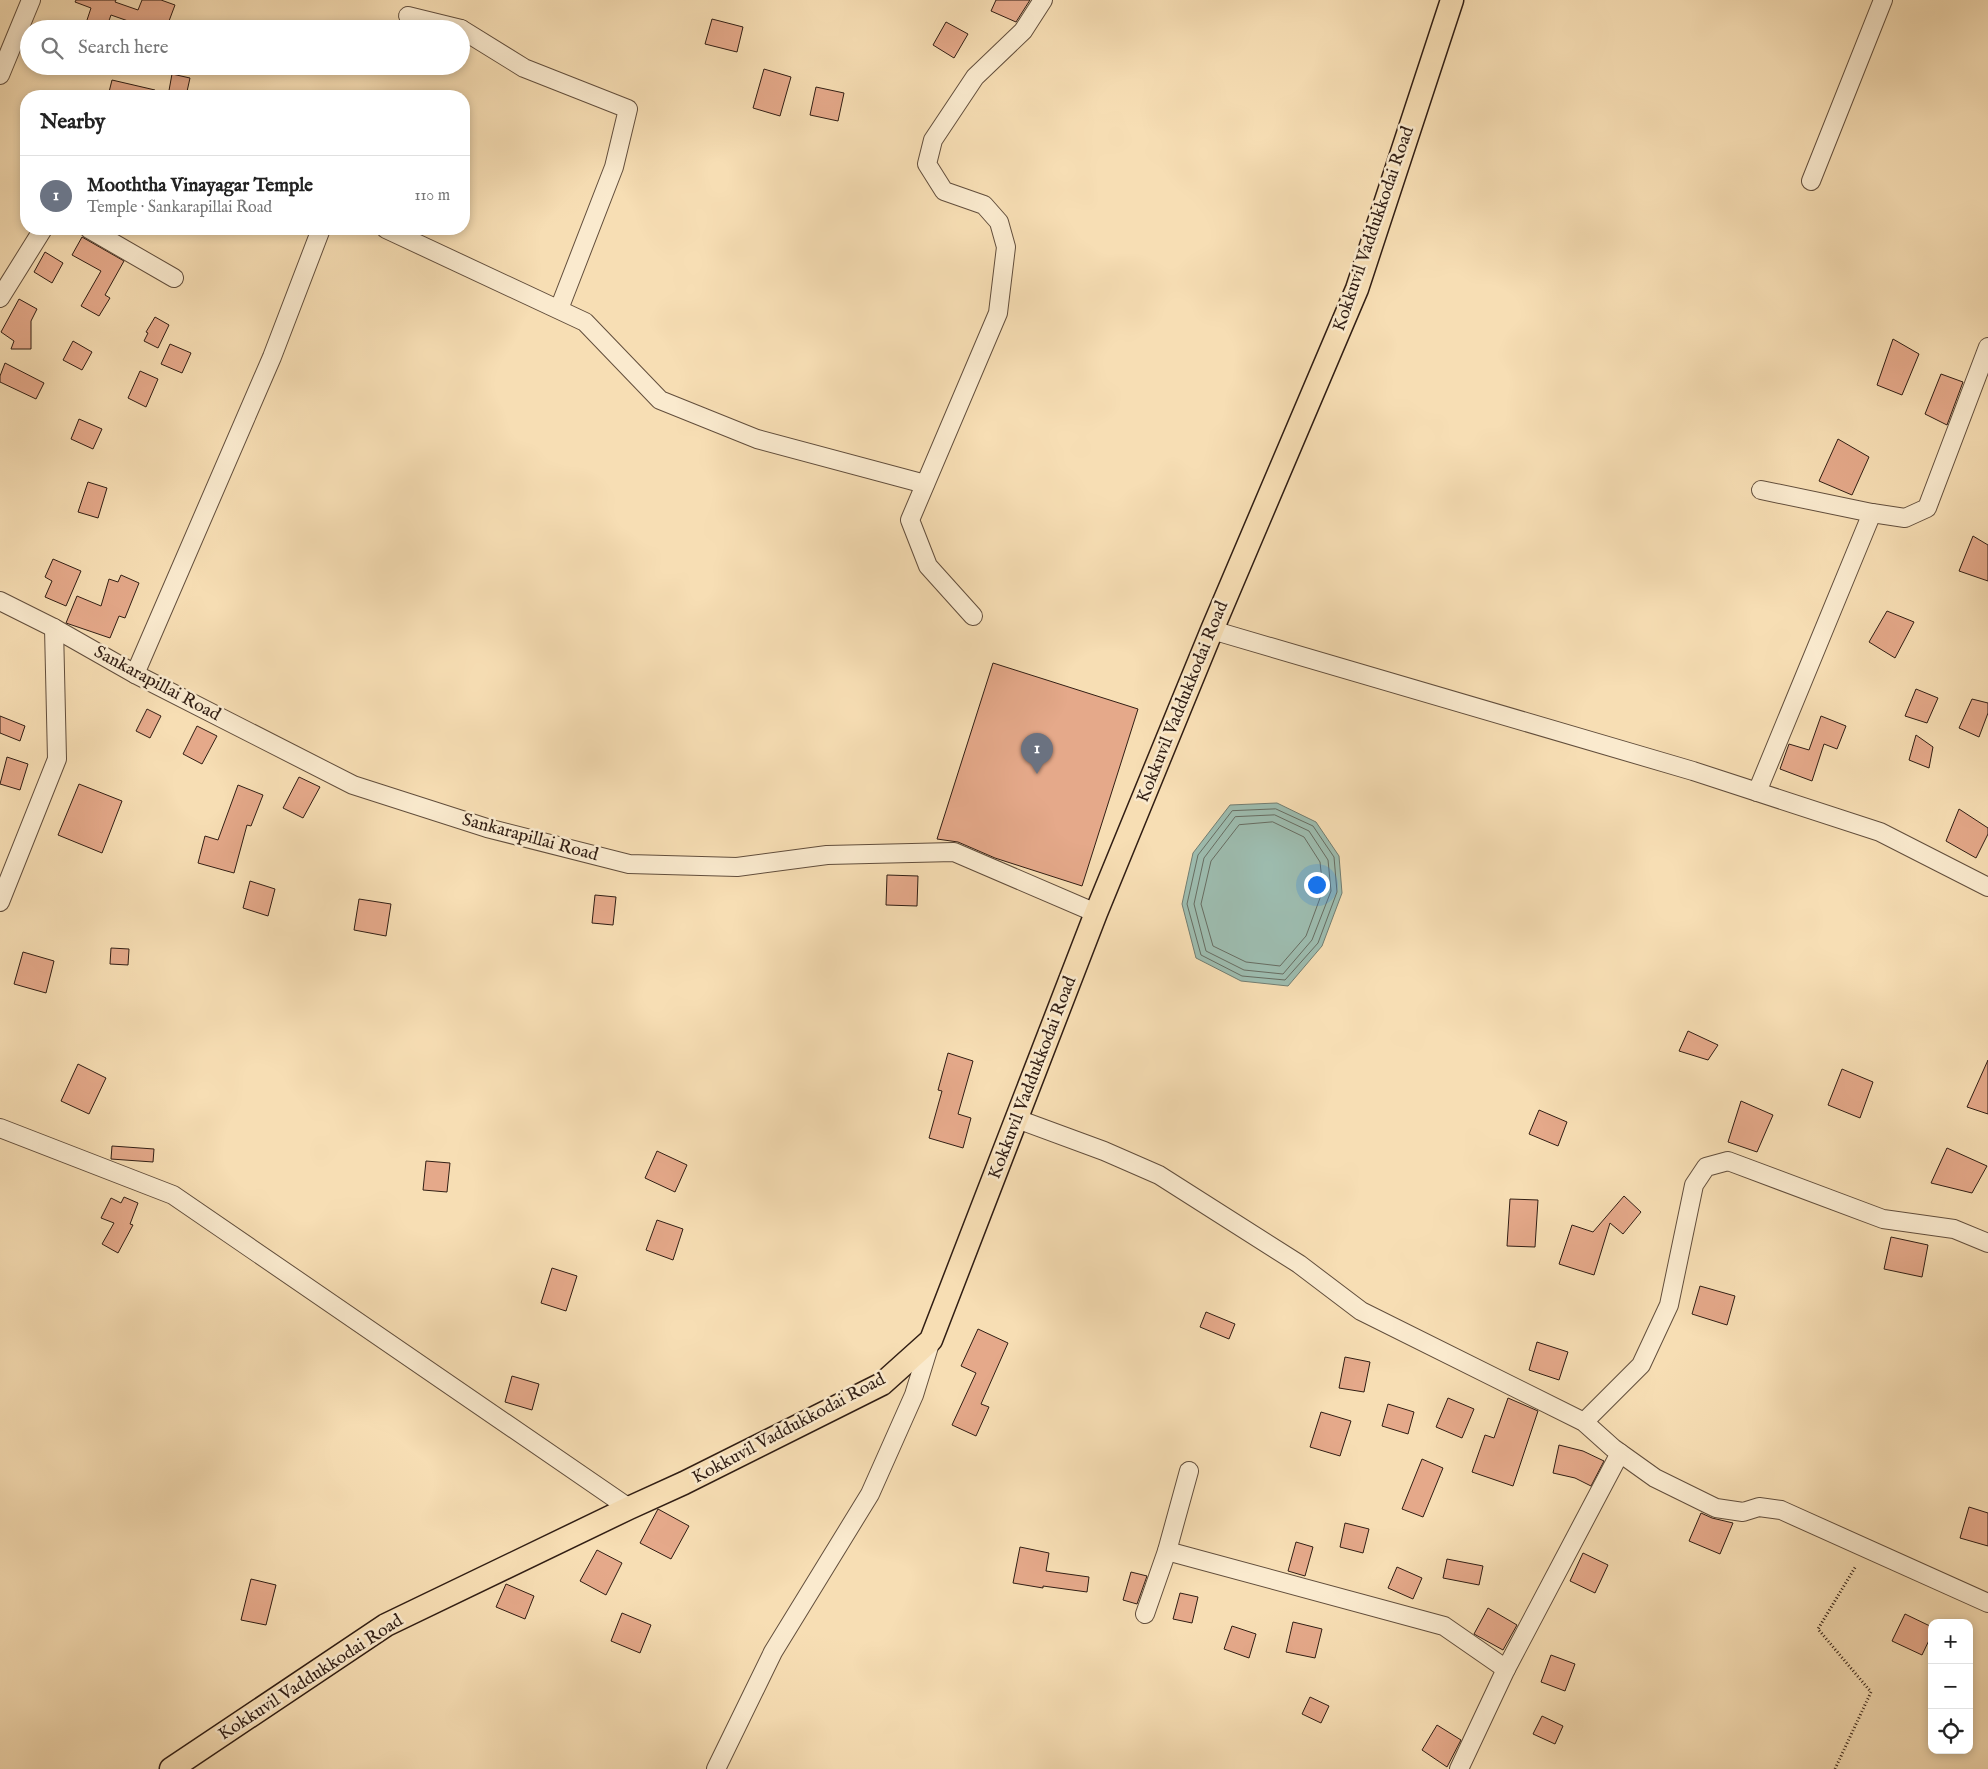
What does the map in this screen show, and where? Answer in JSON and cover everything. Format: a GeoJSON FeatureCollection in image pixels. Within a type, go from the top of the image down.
{"type":"FeatureCollection","features":[{"type":"Feature","properties":{"kind":"main road","name":"Kokkuvil Vaddukkodai Road"},"geometry":{"type":"LineString","coordinates":[[171,1769],[386,1626],[684,1483],[882,1384],[931,1340],[1096,913],[1212,630],[1358,289],[1452,0]]}},
{"type":"Feature","properties":{"kind":"street"},"geometry":{"type":"LineString","coordinates":[[23,20],[32,0]]}},
{"type":"Feature","properties":{"kind":"street"},"geometry":{"type":"LineString","coordinates":[[973,616],[928,566],[910,520],[998,313],[1006,247],[1000,222],[984,205],[944,191],[927,164],[933,140],[975,76],[1023,31],[1043,0]]}},
{"type":"Feature","properties":{"kind":"street"},"geometry":{"type":"LineString","coordinates":[[1811,182],[1884,0]]}},
{"type":"Feature","properties":{"kind":"street"},"geometry":{"type":"LineString","coordinates":[[408,16],[424,20]]}},
{"type":"Feature","properties":{"kind":"street"},"geometry":{"type":"LineString","coordinates":[[0,75],[20,28]]}},
{"type":"Feature","properties":{"kind":"street"},"geometry":{"type":"LineString","coordinates":[[470,35],[524,68],[628,108],[614,167],[559,309]]}},
{"type":"Feature","properties":{"kind":"street"},"geometry":{"type":"LineString","coordinates":[[0,298],[39,235]]}},
{"type":"Feature","properties":{"kind":"street"},"geometry":{"type":"LineString","coordinates":[[99,235],[174,278]]}},
{"type":"Feature","properties":{"kind":"street"},"geometry":{"type":"LineString","coordinates":[[135,674],[272,357],[319,235]]}},
{"type":"Feature","properties":{"kind":"street"},"geometry":{"type":"LineString","coordinates":[[399,235],[585,322],[660,400],[758,439],[925,484]]}},
{"type":"Feature","properties":{"kind":"street"},"geometry":{"type":"LineString","coordinates":[[1761,490],[1905,518],[1927,508],[1983,374],[1988,347]]}},
{"type":"Feature","properties":{"kind":"street"},"geometry":{"type":"LineString","coordinates":[[1757,792],[1872,513]]}},
{"type":"Feature","properties":{"kind":"street","name":"Sankarapillai Road"},"geometry":{"type":"LineString","coordinates":[[0,601],[54,628],[135,674],[353,785],[487,828],[629,864],[737,867],[826,855],[954,852],[1096,913]]}},
{"type":"Feature","properties":{"kind":"street"},"geometry":{"type":"LineString","coordinates":[[0,902],[57,758],[54,628]]}},
{"type":"Feature","properties":{"kind":"street"},"geometry":{"type":"LineString","coordinates":[[1212,630],[1694,771],[1880,832],[1988,887]]}},
{"type":"Feature","properties":{"kind":"street"},"geometry":{"type":"LineString","coordinates":[[1017,1119],[1104,1150],[1159,1174],[1299,1264],[1361,1311],[1584,1422],[1620,1453],[1655,1478],[1716,1508],[1743,1512],[1759,1507],[1781,1510],[1988,1603]]}},
{"type":"Feature","properties":{"kind":"street"},"geometry":{"type":"LineString","coordinates":[[0,1128],[173,1195],[629,1508]]}},
{"type":"Feature","properties":{"kind":"street"},"geometry":{"type":"LineString","coordinates":[[1584,1422],[1642,1365],[1669,1305],[1694,1186],[1706,1167],[1728,1161],[1883,1220],[1954,1229],[1988,1243]]}},
{"type":"Feature","properties":{"kind":"street"},"geometry":{"type":"LineString","coordinates":[[716,1769],[773,1652],[870,1494],[914,1395],[931,1340]]}},
{"type":"Feature","properties":{"kind":"street"},"geometry":{"type":"LineString","coordinates":[[1459,1769],[1506,1669],[1620,1453]]}},
{"type":"Feature","properties":{"kind":"street"},"geometry":{"type":"LineString","coordinates":[[1145,1614],[1167,1551],[1189,1471]]}},
{"type":"Feature","properties":{"kind":"street"},"geometry":{"type":"LineString","coordinates":[[1167,1551],[1444,1626],[1506,1669]]}},
{"type":"Feature","properties":{"kind":"path"},"geometry":{"type":"LineString","coordinates":[[1835,1769],[1871,1692],[1818,1629],[1856,1566]]}},
{"type":"Feature","properties":{"kind":"water"},"geometry":{"type":"Polygon","coordinates":[[[1277,803],[1316,822],[1339,856],[1342,893],[1322,946],[1288,986],[1241,981],[1196,958],[1182,904],[1193,853],[1230,805],[1277,803]]]}},
{"type":"Feature","properties":{"kind":"building"},"geometry":{"type":"Polygon","coordinates":[[[76,0],[116,0],[115,2],[138,10],[142,0],[161,0],[175,5],[169,20],[125,20],[111,15],[109,20],[87,20],[91,8],[75,2],[76,0]]]}},
{"type":"Feature","properties":{"kind":"building"},"geometry":{"type":"Polygon","coordinates":[[[996,0],[1030,0],[1016,22],[991,11],[996,0]]]}},
{"type":"Feature","properties":{"kind":"building"},"geometry":{"type":"Polygon","coordinates":[[[712,19],[743,27],[737,52],[705,44],[712,19]]]}},
{"type":"Feature","properties":{"kind":"building"},"geometry":{"type":"Polygon","coordinates":[[[946,22],[968,34],[954,58],[933,45],[946,22]]]}},
{"type":"Feature","properties":{"kind":"building"},"geometry":{"type":"Polygon","coordinates":[[[764,69],[791,77],[780,116],[753,108],[764,69]]]}},
{"type":"Feature","properties":{"kind":"building"},"geometry":{"type":"Polygon","coordinates":[[[172,75],[190,78],[187,90],[169,90],[172,75]]]}},
{"type":"Feature","properties":{"kind":"building"},"geometry":{"type":"Polygon","coordinates":[[[112,80],[155,90],[110,90],[112,80]]]}},
{"type":"Feature","properties":{"kind":"building"},"geometry":{"type":"Polygon","coordinates":[[[816,87],[844,93],[838,121],[810,115],[816,87]]]}},
{"type":"Feature","properties":{"kind":"building"},"geometry":{"type":"Polygon","coordinates":[[[82,237],[124,261],[105,295],[110,298],[99,316],[81,306],[101,271],[72,255],[82,237]]]}},
{"type":"Feature","properties":{"kind":"building"},"geometry":{"type":"Polygon","coordinates":[[[45,252],[63,263],[52,283],[34,272],[45,252]]]}},
{"type":"Feature","properties":{"kind":"building"},"geometry":{"type":"Polygon","coordinates":[[[19,299],[37,309],[31,321],[31,349],[11,349],[14,341],[1,332],[19,299]]]}},
{"type":"Feature","properties":{"kind":"building"},"geometry":{"type":"Polygon","coordinates":[[[155,317],[169,325],[158,348],[144,341],[148,333],[146,332],[155,317]]]}},
{"type":"Feature","properties":{"kind":"building"},"geometry":{"type":"Polygon","coordinates":[[[1893,339],[1919,354],[1902,395],[1877,385],[1893,339]]]}},
{"type":"Feature","properties":{"kind":"building"},"geometry":{"type":"Polygon","coordinates":[[[73,341],[92,352],[82,370],[63,360],[73,341]]]}},
{"type":"Feature","properties":{"kind":"building"},"geometry":{"type":"Polygon","coordinates":[[[170,344],[191,353],[182,373],[161,364],[170,344]]]}},
{"type":"Feature","properties":{"kind":"building"},"geometry":{"type":"Polygon","coordinates":[[[5,363],[44,383],[36,399],[0,382],[0,376],[5,363]]]}},
{"type":"Feature","properties":{"kind":"building"},"geometry":{"type":"Polygon","coordinates":[[[140,371],[158,379],[146,407],[128,398],[140,371]]]}},
{"type":"Feature","properties":{"kind":"building"},"geometry":{"type":"Polygon","coordinates":[[[1941,374],[1963,382],[1947,425],[1925,414],[1941,374]]]}},
{"type":"Feature","properties":{"kind":"building"},"geometry":{"type":"Polygon","coordinates":[[[79,419],[102,429],[93,449],[71,439],[79,419]]]}},
{"type":"Feature","properties":{"kind":"building"},"geometry":{"type":"Polygon","coordinates":[[[1838,439],[1869,457],[1852,495],[1819,481],[1838,439]]]}},
{"type":"Feature","properties":{"kind":"building"},"geometry":{"type":"Polygon","coordinates":[[[88,482],[107,488],[98,518],[78,512],[88,482]]]}},
{"type":"Feature","properties":{"kind":"building"},"geometry":{"type":"Polygon","coordinates":[[[1973,536],[1988,545],[1988,581],[1959,571],[1973,536]]]}},
{"type":"Feature","properties":{"kind":"building"},"geometry":{"type":"Polygon","coordinates":[[[53,559],[81,571],[66,606],[45,597],[52,581],[45,577],[53,559]]]}},
{"type":"Feature","properties":{"kind":"building"},"geometry":{"type":"Polygon","coordinates":[[[121,575],[139,583],[125,618],[119,616],[110,638],[66,623],[77,596],[101,606],[109,579],[118,582],[121,575]]]}},
{"type":"Feature","properties":{"kind":"building"},"geometry":{"type":"Polygon","coordinates":[[[1887,611],[1914,622],[1895,658],[1869,642],[1887,611]]]}},
{"type":"Feature","properties":{"kind":"building"},"geometry":{"type":"Polygon","coordinates":[[[993,663],[1138,709],[1082,886],[995,858],[958,842],[937,839],[993,663]]]}},
{"type":"Feature","properties":{"kind":"building"},"geometry":{"type":"Polygon","coordinates":[[[1916,689],[1938,698],[1927,723],[1905,716],[1916,689]]]}},
{"type":"Feature","properties":{"kind":"building"},"geometry":{"type":"Polygon","coordinates":[[[1972,699],[1988,703],[1988,713],[1979,737],[1959,728],[1972,699]]]}},
{"type":"Feature","properties":{"kind":"building"},"geometry":{"type":"Polygon","coordinates":[[[147,709],[161,716],[150,738],[136,731],[147,709]]]}},
{"type":"Feature","properties":{"kind":"building"},"geometry":{"type":"Polygon","coordinates":[[[0,716],[25,726],[20,741],[0,733],[0,716]]]}},
{"type":"Feature","properties":{"kind":"building"},"geometry":{"type":"Polygon","coordinates":[[[1821,716],[1846,726],[1837,749],[1824,744],[1812,781],[1780,769],[1789,744],[1809,750],[1821,716]]]}},
{"type":"Feature","properties":{"kind":"building"},"geometry":{"type":"Polygon","coordinates":[[[197,726],[217,736],[202,764],[183,754],[197,726]]]}},
{"type":"Feature","properties":{"kind":"building"},"geometry":{"type":"Polygon","coordinates":[[[1916,735],[1933,747],[1929,768],[1909,760],[1916,735]]]}},
{"type":"Feature","properties":{"kind":"building"},"geometry":{"type":"Polygon","coordinates":[[[7,757],[28,764],[20,790],[0,784],[7,757]]]}},
{"type":"Feature","properties":{"kind":"building"},"geometry":{"type":"Polygon","coordinates":[[[299,777],[320,787],[303,818],[283,808],[299,777]]]}},
{"type":"Feature","properties":{"kind":"building"},"geometry":{"type":"Polygon","coordinates":[[[79,784],[122,801],[102,853],[58,835],[79,784]]]}},
{"type":"Feature","properties":{"kind":"building"},"geometry":{"type":"Polygon","coordinates":[[[238,785],[263,795],[251,826],[247,825],[234,873],[198,863],[205,836],[218,840],[238,785]]]}},
{"type":"Feature","properties":{"kind":"building"},"geometry":{"type":"Polygon","coordinates":[[[1959,809],[1988,828],[1988,834],[1976,858],[1946,841],[1959,809]]]}},
{"type":"Feature","properties":{"kind":"building"},"geometry":{"type":"Polygon","coordinates":[[[887,875],[918,876],[917,906],[886,905],[887,875]]]}},
{"type":"Feature","properties":{"kind":"building"},"geometry":{"type":"Polygon","coordinates":[[[250,881],[275,889],[268,916],[243,908],[250,881]]]}},
{"type":"Feature","properties":{"kind":"building"},"geometry":{"type":"Polygon","coordinates":[[[595,895],[616,897],[613,925],[592,923],[595,895]]]}},
{"type":"Feature","properties":{"kind":"building"},"geometry":{"type":"Polygon","coordinates":[[[359,899],[391,904],[386,936],[354,930],[359,899]]]}},
{"type":"Feature","properties":{"kind":"building"},"geometry":{"type":"Polygon","coordinates":[[[111,948],[129,949],[128,965],[110,964],[111,948]]]}},
{"type":"Feature","properties":{"kind":"building"},"geometry":{"type":"Polygon","coordinates":[[[23,952],[54,961],[46,993],[14,984],[23,952]]]}},
{"type":"Feature","properties":{"kind":"building"},"geometry":{"type":"Polygon","coordinates":[[[1688,1031],[1718,1045],[1708,1060],[1679,1051],[1688,1031]]]}},
{"type":"Feature","properties":{"kind":"building"},"geometry":{"type":"Polygon","coordinates":[[[948,1053],[973,1061],[958,1114],[971,1118],[963,1148],[929,1138],[942,1091],[938,1090],[948,1053]]]}},
{"type":"Feature","properties":{"kind":"building"},"geometry":{"type":"Polygon","coordinates":[[[1988,1060],[1988,1114],[1967,1107],[1988,1060]]]}},
{"type":"Feature","properties":{"kind":"building"},"geometry":{"type":"Polygon","coordinates":[[[78,1064],[106,1078],[89,1114],[61,1101],[78,1064]]]}},
{"type":"Feature","properties":{"kind":"building"},"geometry":{"type":"Polygon","coordinates":[[[1842,1069],[1873,1082],[1860,1118],[1828,1105],[1842,1069]]]}},
{"type":"Feature","properties":{"kind":"building"},"geometry":{"type":"Polygon","coordinates":[[[1741,1101],[1773,1115],[1757,1152],[1728,1142],[1741,1101]]]}},
{"type":"Feature","properties":{"kind":"building"},"geometry":{"type":"Polygon","coordinates":[[[1539,1110],[1567,1122],[1558,1146],[1529,1134],[1539,1110]]]}},
{"type":"Feature","properties":{"kind":"building"},"geometry":{"type":"Polygon","coordinates":[[[112,1146],[154,1149],[153,1162],[111,1159],[112,1146]]]}},
{"type":"Feature","properties":{"kind":"building"},"geometry":{"type":"Polygon","coordinates":[[[1947,1148],[1987,1166],[1972,1193],[1931,1183],[1947,1148]]]}},
{"type":"Feature","properties":{"kind":"building"},"geometry":{"type":"Polygon","coordinates":[[[657,1151],[687,1165],[675,1192],[645,1178],[657,1151]]]}},
{"type":"Feature","properties":{"kind":"building"},"geometry":{"type":"Polygon","coordinates":[[[426,1161],[450,1163],[447,1192],[423,1190],[426,1161]]]}},
{"type":"Feature","properties":{"kind":"building"},"geometry":{"type":"Polygon","coordinates":[[[1624,1196],[1641,1212],[1623,1234],[1610,1223],[1594,1275],[1559,1264],[1572,1225],[1593,1232],[1624,1196]]]}},
{"type":"Feature","properties":{"kind":"building"},"geometry":{"type":"Polygon","coordinates":[[[124,1197],[138,1203],[130,1224],[133,1225],[118,1253],[102,1244],[114,1223],[101,1218],[111,1198],[121,1203],[124,1197]]]}},
{"type":"Feature","properties":{"kind":"building"},"geometry":{"type":"Polygon","coordinates":[[[1510,1199],[1538,1200],[1535,1247],[1507,1246],[1510,1199]]]}},
{"type":"Feature","properties":{"kind":"building"},"geometry":{"type":"Polygon","coordinates":[[[657,1220],[683,1229],[673,1260],[646,1250],[657,1220]]]}},
{"type":"Feature","properties":{"kind":"building"},"geometry":{"type":"Polygon","coordinates":[[[1891,1237],[1928,1245],[1922,1277],[1884,1269],[1891,1237]]]}},
{"type":"Feature","properties":{"kind":"building"},"geometry":{"type":"Polygon","coordinates":[[[552,1268],[577,1276],[566,1311],[541,1303],[552,1268]]]}},
{"type":"Feature","properties":{"kind":"building"},"geometry":{"type":"Polygon","coordinates":[[[1700,1286],[1735,1296],[1727,1325],[1692,1314],[1700,1286]]]}},
{"type":"Feature","properties":{"kind":"building"},"geometry":{"type":"Polygon","coordinates":[[[1206,1312],[1235,1324],[1229,1339],[1200,1327],[1206,1312]]]}},
{"type":"Feature","properties":{"kind":"building"},"geometry":{"type":"Polygon","coordinates":[[[978,1329],[1008,1343],[981,1404],[989,1407],[976,1436],[952,1425],[976,1373],[961,1366],[978,1329]]]}},
{"type":"Feature","properties":{"kind":"building"},"geometry":{"type":"Polygon","coordinates":[[[1537,1342],[1568,1352],[1559,1380],[1529,1370],[1537,1342]]]}},
{"type":"Feature","properties":{"kind":"building"},"geometry":{"type":"Polygon","coordinates":[[[1345,1357],[1370,1362],[1364,1392],[1339,1388],[1345,1357]]]}},
{"type":"Feature","properties":{"kind":"building"},"geometry":{"type":"Polygon","coordinates":[[[512,1376],[539,1384],[532,1410],[505,1402],[512,1376]]]}},
{"type":"Feature","properties":{"kind":"building"},"geometry":{"type":"Polygon","coordinates":[[[1448,1398],[1474,1409],[1462,1438],[1436,1427],[1448,1398]]]}},
{"type":"Feature","properties":{"kind":"building"},"geometry":{"type":"Polygon","coordinates":[[[1508,1398],[1538,1411],[1513,1486],[1472,1472],[1485,1435],[1494,1438],[1508,1398]]]}},
{"type":"Feature","properties":{"kind":"building"},"geometry":{"type":"Polygon","coordinates":[[[1388,1404],[1414,1412],[1408,1434],[1382,1426],[1388,1404]]]}},
{"type":"Feature","properties":{"kind":"building"},"geometry":{"type":"Polygon","coordinates":[[[1321,1412],[1351,1421],[1340,1456],[1310,1447],[1321,1412]]]}},
{"type":"Feature","properties":{"kind":"building"},"geometry":{"type":"Polygon","coordinates":[[[1559,1445],[1583,1451],[1604,1461],[1591,1486],[1575,1478],[1553,1473],[1559,1445]]]}},
{"type":"Feature","properties":{"kind":"building"},"geometry":{"type":"Polygon","coordinates":[[[1422,1459],[1443,1468],[1423,1517],[1402,1509],[1422,1459]]]}},
{"type":"Feature","properties":{"kind":"building"},"geometry":{"type":"Polygon","coordinates":[[[1969,1507],[1988,1513],[1988,1546],[1960,1538],[1969,1507]]]}},
{"type":"Feature","properties":{"kind":"building"},"geometry":{"type":"Polygon","coordinates":[[[658,1509],[689,1526],[671,1559],[640,1543],[658,1509]]]}},
{"type":"Feature","properties":{"kind":"building"},"geometry":{"type":"Polygon","coordinates":[[[1701,1513],[1733,1523],[1720,1554],[1689,1541],[1701,1513]]]}},
{"type":"Feature","properties":{"kind":"building"},"geometry":{"type":"Polygon","coordinates":[[[1345,1523],[1369,1529],[1363,1553],[1340,1547],[1345,1523]]]}},
{"type":"Feature","properties":{"kind":"building"},"geometry":{"type":"Polygon","coordinates":[[[1296,1542],[1313,1547],[1305,1576],[1288,1571],[1296,1542]]]}},
{"type":"Feature","properties":{"kind":"building"},"geometry":{"type":"Polygon","coordinates":[[[1020,1547],[1049,1553],[1046,1571],[1089,1577],[1087,1592],[1013,1583],[1020,1547]]]}},
{"type":"Feature","properties":{"kind":"building"},"geometry":{"type":"Polygon","coordinates":[[[597,1550],[622,1563],[606,1595],[580,1581],[597,1550]]]}},
{"type":"Feature","properties":{"kind":"building"},"geometry":{"type":"Polygon","coordinates":[[[1583,1553],[1608,1565],[1595,1593],[1570,1581],[1583,1553]]]}},
{"type":"Feature","properties":{"kind":"building"},"geometry":{"type":"Polygon","coordinates":[[[1447,1559],[1483,1566],[1479,1585],[1443,1578],[1447,1559]]]}},
{"type":"Feature","properties":{"kind":"building"},"geometry":{"type":"Polygon","coordinates":[[[1397,1567],[1422,1578],[1413,1599],[1388,1588],[1397,1567]]]}},
{"type":"Feature","properties":{"kind":"building"},"geometry":{"type":"Polygon","coordinates":[[[1131,1572],[1147,1576],[1137,1604],[1123,1600],[1131,1572]]]}},
{"type":"Feature","properties":{"kind":"building"},"geometry":{"type":"Polygon","coordinates":[[[251,1579],[276,1585],[266,1625],[241,1620],[251,1579]]]}},
{"type":"Feature","properties":{"kind":"building"},"geometry":{"type":"Polygon","coordinates":[[[506,1584],[534,1596],[525,1619],[496,1607],[506,1584]]]}},
{"type":"Feature","properties":{"kind":"building"},"geometry":{"type":"Polygon","coordinates":[[[1180,1593],[1198,1597],[1192,1623],[1173,1619],[1180,1593]]]}},
{"type":"Feature","properties":{"kind":"building"},"geometry":{"type":"Polygon","coordinates":[[[1488,1608],[1517,1625],[1503,1650],[1474,1634],[1488,1608]]]}},
{"type":"Feature","properties":{"kind":"building"},"geometry":{"type":"Polygon","coordinates":[[[622,1613],[651,1625],[640,1653],[611,1641],[622,1613]]]}},
{"type":"Feature","properties":{"kind":"building"},"geometry":{"type":"Polygon","coordinates":[[[1905,1614],[1928,1625],[1928,1642],[1922,1655],[1892,1641],[1905,1614]]]}},
{"type":"Feature","properties":{"kind":"building"},"geometry":{"type":"Polygon","coordinates":[[[1293,1622],[1322,1629],[1315,1658],[1286,1652],[1293,1622]]]}},
{"type":"Feature","properties":{"kind":"building"},"geometry":{"type":"Polygon","coordinates":[[[1232,1626],[1256,1634],[1249,1658],[1224,1649],[1232,1626]]]}},
{"type":"Feature","properties":{"kind":"building"},"geometry":{"type":"Polygon","coordinates":[[[1551,1655],[1575,1664],[1565,1691],[1541,1682],[1551,1655]]]}},
{"type":"Feature","properties":{"kind":"building"},"geometry":{"type":"Polygon","coordinates":[[[1310,1697],[1329,1706],[1321,1723],[1302,1714],[1310,1697]]]}},
{"type":"Feature","properties":{"kind":"building"},"geometry":{"type":"Polygon","coordinates":[[[1542,1716],[1563,1726],[1555,1744],[1533,1734],[1542,1716]]]}},
{"type":"Feature","properties":{"kind":"building"},"geometry":{"type":"Polygon","coordinates":[[[1437,1725],[1461,1740],[1447,1767],[1422,1750],[1437,1725]]]}},
{"type":"Feature","properties":{"kind":"place","name":"Mooththa Vinayagar Temple"},"geometry":{"type":"Point","coordinates":[1037,774]}}]}
